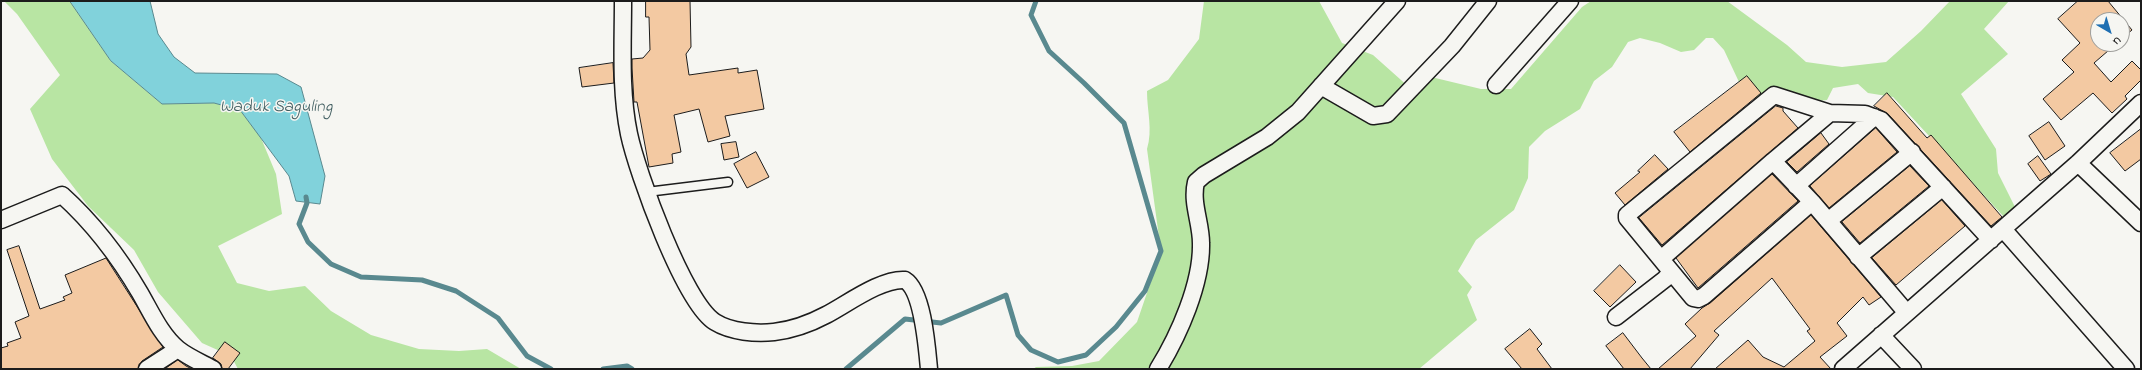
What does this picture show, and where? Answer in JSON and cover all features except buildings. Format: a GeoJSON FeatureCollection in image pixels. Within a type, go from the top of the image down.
{"type":"FeatureCollection","features":[{"type":"Feature","properties":{"kind":"street"},"geometry":{"type":"LineString","coordinates":[[623,1],[625,104],[629,134],[647,192],[684,279],[701,309],[715,322],[742,331],[775,332],[810,322],[889,281],[899,279],[910,283],[919,306],[925,336],[929,369]]}},
{"type":"Feature","properties":{"kind":"street"},"geometry":{"type":"LineString","coordinates":[[1158,369],[1175,337],[1200,268],[1201,236],[1194,204],[1196,182],[1204,175],[1267,137],[1298,112],[1397,1]]}},
{"type":"Feature","properties":{"kind":"street"},"geometry":{"type":"LineString","coordinates":[[1321,86],[1373,116],[1387,114],[1452,46],[1488,1]]}},
{"type":"Feature","properties":{"kind":"street"},"geometry":{"type":"LineString","coordinates":[[1496,85],[1570,1]]}},
{"type":"Feature","properties":{"kind":"street"},"geometry":{"type":"LineString","coordinates":[[1812,202],[1702,298],[1693,298],[1626,215],[1771,96],[1777,95],[1830,112],[1865,114],[1874,117],[1886,125],[1991,240]]}},
{"type":"Feature","properties":{"kind":"street"},"geometry":{"type":"LineString","coordinates":[[1850,367],[1906,312],[1991,240],[2078,163],[2141,103]]}},
{"type":"Feature","properties":{"kind":"street"},"geometry":{"type":"LineString","coordinates":[[1660,259],[1830,112]]}},
{"type":"Feature","properties":{"kind":"street"},"geometry":{"type":"LineString","coordinates":[[1796,186],[1874,117]]}},
{"type":"Feature","properties":{"kind":"street"},"geometry":{"type":"LineString","coordinates":[[1828,221],[1912,152]]}},
{"type":"Feature","properties":{"kind":"street"},"geometry":{"type":"LineString","coordinates":[[1773,161],[1812,202],[1906,312]]}},
{"type":"Feature","properties":{"kind":"street"},"geometry":{"type":"LineString","coordinates":[[2078,163],[2141,224]]}},
{"type":"Feature","properties":{"kind":"street"},"geometry":{"type":"LineString","coordinates":[[1858,257],[1943,187]]}},
{"type":"Feature","properties":{"kind":"street"},"geometry":{"type":"LineString","coordinates":[[1,220],[62,195],[84,214],[99,232],[140,292],[155,320],[178,349],[213,369]]}},
{"type":"Feature","properties":{"kind":"street"},"geometry":{"type":"LineString","coordinates":[[2003,229],[2126,369]]}},
{"type":"Feature","properties":{"kind":"street"},"geometry":{"type":"LineString","coordinates":[[1616,317],[1665,279],[1671,272]]}},
{"type":"Feature","properties":{"kind":"street"},"geometry":{"type":"LineString","coordinates":[[1881,335],[1913,369]]}},
{"type":"Feature","properties":{"kind":"street"},"geometry":{"type":"LineString","coordinates":[[147,369],[178,349]]}},
{"type":"Feature","properties":{"kind":"lane"},"geometry":{"type":"LineString","coordinates":[[647,192],[728,182]]}},
{"type":"Feature","properties":{"kind":"green space"},"geometry":{"type":"Polygon","coordinates":[[[4,1],[70,1],[111,61],[162,104],[214,103],[240,110],[261,138],[276,174],[282,214],[218,246],[237,283],[269,291],[305,286],[331,311],[371,335],[419,349],[459,351],[487,349],[521,369],[238,369],[231,356],[202,343],[158,292],[134,250],[88,206],[52,159],[30,109],[60,75],[17,14],[4,1]]]}},
{"type":"Feature","properties":{"kind":"green space"},"geometry":{"type":"Polygon","coordinates":[[[1204,1],[1319,1],[1342,43],[1373,55],[1410,88],[1427,76],[1481,89],[1511,89],[1582,7],[1591,1],[1727,1],[1787,45],[1806,62],[1842,67],[1886,62],[1921,31],[1950,1],[2009,1],[1984,29],[2008,54],[1961,94],[1996,149],[1998,173],[2015,207],[2004,217],[1893,97],[1868,93],[1858,84],[1833,88],[1827,100],[1809,102],[1793,92],[1771,103],[1756,98],[1739,82],[1724,50],[1713,38],[1706,38],[1694,50],[1681,52],[1660,43],[1640,38],[1628,42],[1612,67],[1594,81],[1580,109],[1545,131],[1529,147],[1528,178],[1514,210],[1476,240],[1458,271],[1472,287],[1467,295],[1477,320],[1419,369],[1033,369],[1036,367],[1072,366],[1099,361],[1137,322],[1161,252],[1147,149],[1150,127],[1147,91],[1168,80],[1199,39],[1204,1]]]}},
{"type":"Feature","properties":{"kind":"water","name":"Waduk Saguling"},"geometry":{"type":"Polygon","coordinates":[[[70,1],[150,1],[158,34],[174,57],[195,73],[277,74],[301,87],[325,176],[320,204],[296,201],[289,176],[240,110],[214,103],[162,104],[111,61],[70,1]]]}},
{"type":"Feature","properties":{"kind":"waterway"},"geometry":{"type":"LineString","coordinates":[[846,369],[905,319],[941,323],[1006,295],[1018,335],[1031,350],[1058,362],[1086,355],[1116,327],[1145,291],[1161,251],[1124,123],[1049,51],[1031,15],[1036,1]]}},
{"type":"Feature","properties":{"kind":"waterway"},"geometry":{"type":"LineString","coordinates":[[306,197],[307,203],[299,224],[308,242],[331,264],[361,277],[422,280],[456,291],[498,318],[527,356],[551,369]]}},
{"type":"Feature","properties":{"kind":"waterway"},"geometry":{"type":"LineString","coordinates":[[603,369],[627,366],[632,369]]}}]}
